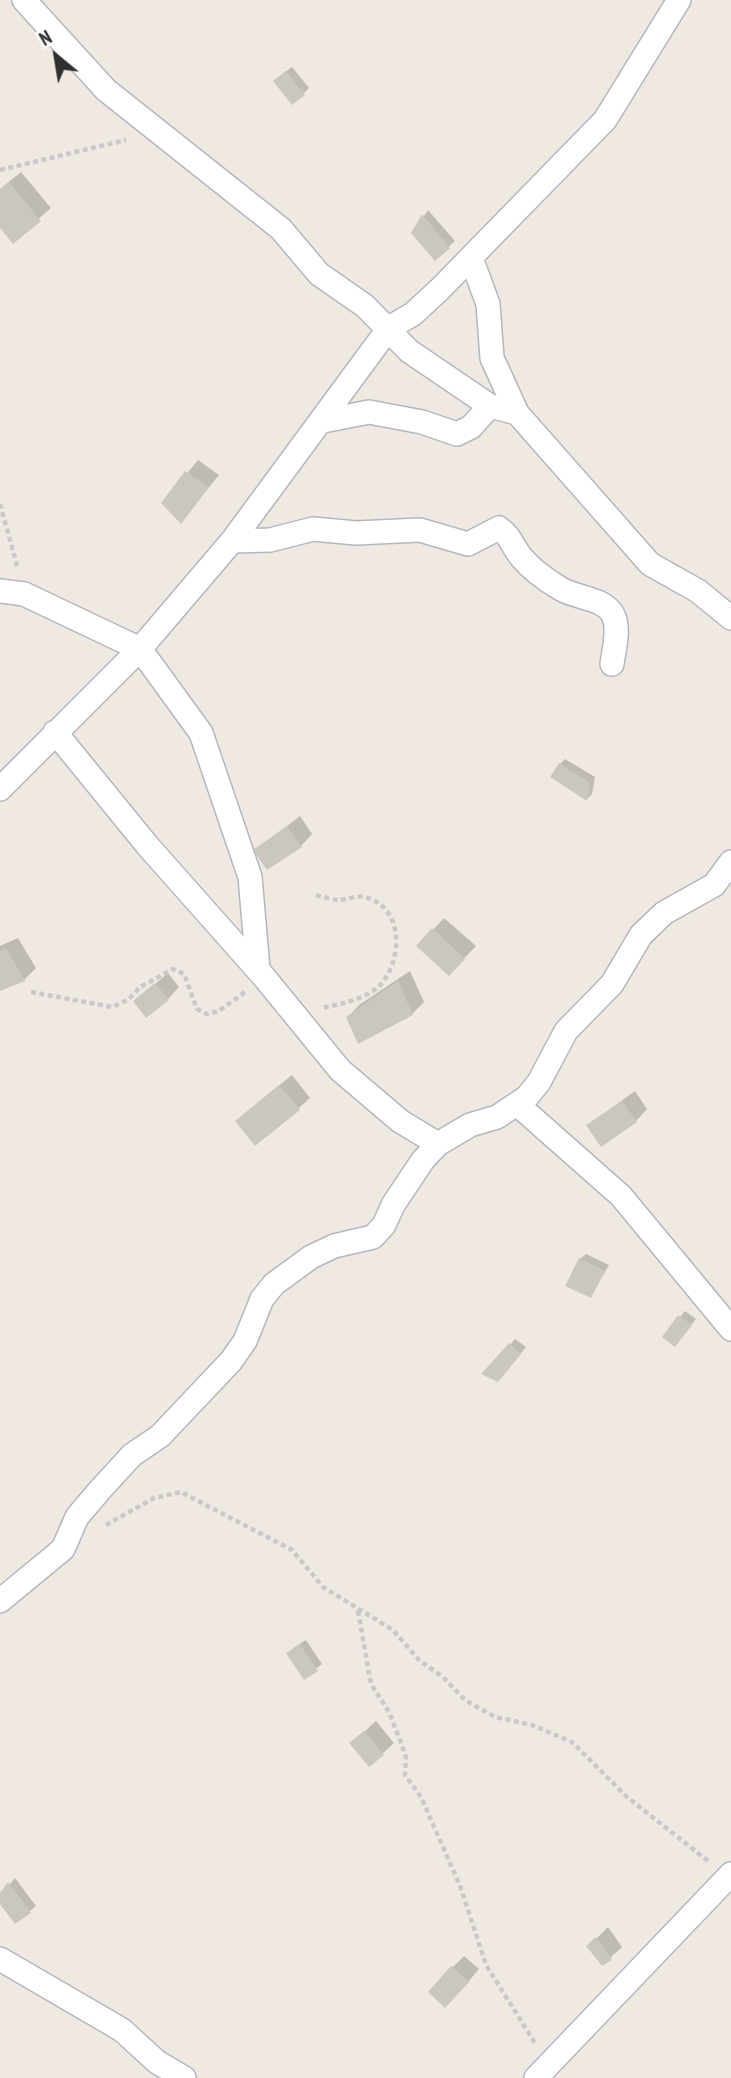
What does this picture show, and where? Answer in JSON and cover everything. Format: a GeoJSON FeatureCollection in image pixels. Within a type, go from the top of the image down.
{"type":"FeatureCollection","features":[{"type":"Feature","properties":{"kind":"street"},"geometry":{"type":"LineString","coordinates":[[24,0],[106,90],[161,131],[281,229],[319,274],[365,306],[410,351],[490,406],[517,413]]}},
{"type":"Feature","properties":{"kind":"street"},"geometry":{"type":"LineString","coordinates":[[0,789],[140,649],[232,541],[389,328],[414,314],[605,120],[679,0]]}},
{"type":"Feature","properties":{"kind":"street"},"geometry":{"type":"LineString","coordinates":[[471,258],[488,304],[492,358],[517,413],[650,564],[698,591],[731,618]]}},
{"type":"Feature","properties":{"kind":"street"},"geometry":{"type":"LineString","coordinates":[[323,421],[369,412],[422,422],[457,434],[471,427],[490,406]]}},
{"type":"Feature","properties":{"kind":"street"},"geometry":{"type":"LineString","coordinates":[[232,541],[270,540],[313,529],[356,533],[420,530],[468,544],[499,528],[508,534],[520,556],[536,572],[575,597],[603,603],[610,609],[616,626],[612,664]]}},
{"type":"Feature","properties":{"kind":"street"},"geometry":{"type":"LineString","coordinates":[[0,591],[23,594],[140,649],[201,733],[250,877],[258,969]]}},
{"type":"Feature","properties":{"kind":"street"},"geometry":{"type":"LineString","coordinates":[[55,732],[147,845],[258,969],[340,1070],[400,1121],[438,1144]]}},
{"type":"Feature","properties":{"kind":"street"},"geometry":{"type":"LineString","coordinates":[[0,1601],[63,1549],[77,1517],[99,1491],[132,1455],[160,1436],[231,1361],[245,1340],[262,1299],[274,1284],[311,1257],[334,1246],[373,1237],[384,1224],[393,1205],[423,1160],[438,1144],[470,1125],[497,1117],[518,1105],[539,1082],[566,1031],[612,984],[641,934],[664,913],[714,885],[731,862]]}},
{"type":"Feature","properties":{"kind":"street"},"geometry":{"type":"LineString","coordinates":[[518,1105],[621,1196],[731,1329]]}},
{"type":"Feature","properties":{"kind":"street"},"geometry":{"type":"LineString","coordinates":[[542,2071],[729,1875]]}},
{"type":"Feature","properties":{"kind":"street"},"geometry":{"type":"LineString","coordinates":[[0,1959],[122,2030],[158,2062],[184,2078]]}},
{"type":"Feature","properties":{"kind":"path"},"geometry":{"type":"LineString","coordinates":[[0,170],[161,131]]}},
{"type":"Feature","properties":{"kind":"path"},"geometry":{"type":"LineString","coordinates":[[0,504],[23,594]]}},
{"type":"Feature","properties":{"kind":"path"},"geometry":{"type":"LineString","coordinates":[[63,1549],[154,1498],[181,1492],[292,1550],[323,1587],[393,1630],[419,1660],[443,1677],[465,1700],[495,1717],[532,1726],[572,1742],[627,1797],[729,1875]]}},
{"type":"Feature","properties":{"kind":"path"},"geometry":{"type":"LineString","coordinates":[[357,1610],[371,1684],[388,1712],[400,1740],[406,1757],[405,1775],[421,1797],[460,1886],[486,1965],[542,2071]]}},
{"type":"Feature","properties":{"kind":"building"},"geometry":{"type":"Polygon","coordinates":[[[286,71],[305,95],[292,105],[273,81],[286,71]]]}},
{"type":"Feature","properties":{"kind":"building"},"geometry":{"type":"Polygon","coordinates":[[[9,182],[41,221],[13,244],[0,228],[0,189],[9,182]]]}},
{"type":"Feature","properties":{"kind":"building"},"geometry":{"type":"Polygon","coordinates":[[[422,214],[450,248],[435,261],[411,233],[422,214]]]}},
{"type":"Feature","properties":{"kind":"building"},"geometry":{"type":"Polygon","coordinates":[[[185,471],[209,487],[181,524],[161,503],[185,471]]]}},
{"type":"Feature","properties":{"kind":"building"},"geometry":{"type":"Polygon","coordinates":[[[559,763],[590,783],[587,801],[550,777],[559,763]]]}},
{"type":"Feature","properties":{"kind":"building"},"geometry":{"type":"Polygon","coordinates":[[[287,826],[302,847],[267,870],[253,850],[287,826]]]}},
{"type":"Feature","properties":{"kind":"building"},"geometry":{"type":"Polygon","coordinates":[[[432,928],[465,959],[449,976],[416,946],[432,928]]]}},
{"type":"Feature","properties":{"kind":"building"},"geometry":{"type":"Polygon","coordinates":[[[6,948],[25,981],[0,991],[0,951],[6,948]]]}},
{"type":"Feature","properties":{"kind":"building"},"geometry":{"type":"Polygon","coordinates":[[[398,981],[413,1015],[358,1044],[346,1017],[398,981]]]}},
{"type":"Feature","properties":{"kind":"building"},"geometry":{"type":"Polygon","coordinates":[[[155,983],[169,1000],[146,1018],[133,1001],[155,983]]]}},
{"type":"Feature","properties":{"kind":"building"},"geometry":{"type":"Polygon","coordinates":[[[279,1085],[300,1110],[255,1146],[235,1121],[279,1085]]]}},
{"type":"Feature","properties":{"kind":"building"},"geometry":{"type":"Polygon","coordinates":[[[622,1101],[637,1122],[601,1147],[586,1125],[622,1101]]]}},
{"type":"Feature","properties":{"kind":"building"},"geometry":{"type":"Polygon","coordinates":[[[579,1258],[605,1271],[591,1298],[565,1286],[579,1258]]]}},
{"type":"Feature","properties":{"kind":"building"},"geometry":{"type":"Polygon","coordinates":[[[678,1315],[692,1325],[675,1347],[662,1337],[678,1315]]]}},
{"type":"Feature","properties":{"kind":"building"},"geometry":{"type":"Polygon","coordinates":[[[509,1343],[521,1354],[498,1382],[481,1374],[509,1343]]]}},
{"type":"Feature","properties":{"kind":"building"},"geometry":{"type":"Polygon","coordinates":[[[300,1644],[318,1671],[304,1680],[286,1653],[300,1644]]]}},
{"type":"Feature","properties":{"kind":"building"},"geometry":{"type":"Polygon","coordinates":[[[364,1731],[384,1755],[369,1767],[349,1743],[364,1731]]]}},
{"type":"Feature","properties":{"kind":"building"},"geometry":{"type":"Polygon","coordinates":[[[8,1882],[31,1913],[15,1924],[0,1904],[0,1893],[8,1882]]]}},
{"type":"Feature","properties":{"kind":"building"},"geometry":{"type":"Polygon","coordinates":[[[596,1937],[612,1960],[602,1966],[586,1946],[596,1937]]]}},
{"type":"Feature","properties":{"kind":"building"},"geometry":{"type":"Polygon","coordinates":[[[451,1966],[469,1982],[445,2008],[428,1992],[451,1966]]]}}]}
